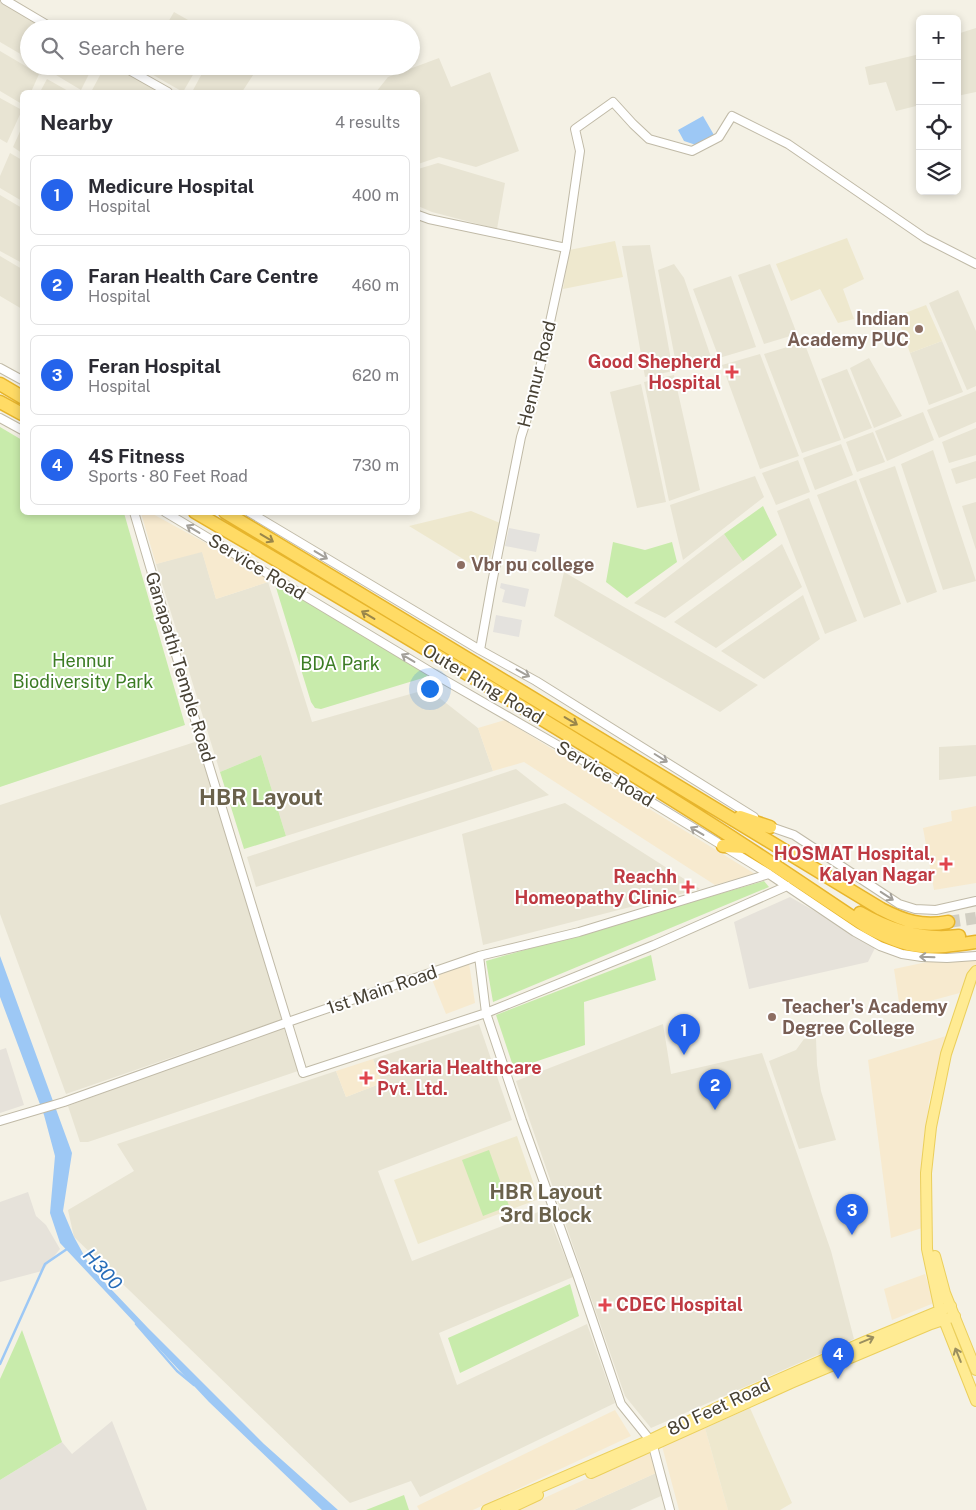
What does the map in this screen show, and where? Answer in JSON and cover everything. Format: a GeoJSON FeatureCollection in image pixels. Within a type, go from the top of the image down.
{"type":"FeatureCollection","features":[{"type":"Feature","properties":{"kind":"highway"},"geometry":{"type":"LineString","coordinates":[[0,384],[20,396]]}},
{"type":"Feature","properties":{"kind":"highway"},"geometry":{"type":"LineString","coordinates":[[0,402],[20,413]]}},
{"type":"Feature","properties":{"kind":"highway","name":"Outer Ring Road"},"geometry":{"type":"LineString","coordinates":[[200,515],[595,751],[711,823],[767,861]]}},
{"type":"Feature","properties":{"kind":"highway","name":"Outer Ring Road"},"geometry":{"type":"LineString","coordinates":[[230,515],[719,810]]}},
{"type":"Feature","properties":{"kind":"highway"},"geometry":{"type":"LineString","coordinates":[[719,810],[770,827]]}},
{"type":"Feature","properties":{"kind":"highway"},"geometry":{"type":"LineString","coordinates":[[719,810],[880,909],[915,923],[933,925],[948,922]]}},
{"type":"Feature","properties":{"kind":"highway"},"geometry":{"type":"LineString","coordinates":[[723,846],[746,847]]}},
{"type":"Feature","properties":{"kind":"highway"},"geometry":{"type":"LineString","coordinates":[[767,861],[772,860],[872,920],[898,932],[916,936],[945,938],[976,933]]}},
{"type":"Feature","properties":{"kind":"highway"},"geometry":{"type":"LineString","coordinates":[[767,861],[867,927],[896,941],[910,946],[924,947],[976,942]]}},
{"type":"Feature","properties":{"kind":"main road"},"geometry":{"type":"LineString","coordinates":[[976,971],[972,976],[946,1054],[930,1136],[926,1173],[927,1249],[976,1400]]}},
{"type":"Feature","properties":{"kind":"main road"},"geometry":{"type":"LineString","coordinates":[[976,986],[951,1051],[935,1127],[931,1202],[935,1255],[945,1292],[947,1313],[976,1370]]}},
{"type":"Feature","properties":{"kind":"main road","name":"80 Feet Road"},"geometry":{"type":"LineString","coordinates":[[487,1510],[791,1384],[947,1313]]}},
{"type":"Feature","properties":{"kind":"main road","name":"80 Feet Road"},"geometry":{"type":"LineString","coordinates":[[506,1510],[651,1443]]}},
{"type":"Feature","properties":{"kind":"street"},"geometry":{"type":"LineString","coordinates":[[5,0],[39,20]]}},
{"type":"Feature","properties":{"kind":"street"},"geometry":{"type":"LineString","coordinates":[[138,75],[164,90]]}},
{"type":"Feature","properties":{"kind":"street","name":"Hennur Road"},"geometry":{"type":"LineString","coordinates":[[480,650],[521,436],[534,396],[566,248],[580,151],[576,129],[613,102],[648,139],[692,151],[719,137],[732,116],[788,144],[925,238],[976,264]]}},
{"type":"Feature","properties":{"kind":"street"},"geometry":{"type":"LineString","coordinates":[[420,216],[429,220],[566,248]]}},
{"type":"Feature","properties":{"kind":"street"},"geometry":{"type":"LineString","coordinates":[[0,368],[20,379]]}},
{"type":"Feature","properties":{"kind":"street"},"geometry":{"type":"LineString","coordinates":[[0,418],[20,429]]}},
{"type":"Feature","properties":{"kind":"street","name":"Ganapathi Temple Road"},"geometry":{"type":"LineString","coordinates":[[135,515],[303,1073],[486,1014]]}},
{"type":"Feature","properties":{"kind":"street","name":"Service Road"},"geometry":{"type":"LineString","coordinates":[[170,515],[441,678],[566,750],[769,874],[855,932],[880,946],[902,954],[922,957],[976,956]]}},
{"type":"Feature","properties":{"kind":"street"},"geometry":{"type":"LineString","coordinates":[[254,515],[480,650],[536,681],[770,827],[794,835],[899,904],[915,909],[936,910],[976,901]]}},
{"type":"Feature","properties":{"kind":"street","name":"1st Main Road"},"geometry":{"type":"LineString","coordinates":[[0,1121],[64,1102],[479,956],[579,932],[769,874]]}},
{"type":"Feature","properties":{"kind":"street"},"geometry":{"type":"LineString","coordinates":[[486,1014],[654,945],[787,886]]}},
{"type":"Feature","properties":{"kind":"street"},"geometry":{"type":"LineString","coordinates":[[479,956],[486,1014],[522,1121],[621,1404],[651,1443],[670,1510]]}},
{"type":"Feature","properties":{"kind":"shaded area"},"geometry":{"type":"Polygon","coordinates":[[[0,2],[32,20],[20,20],[20,54],[0,42],[0,2]]]}},
{"type":"Feature","properties":{"kind":"shaded area"},"geometry":{"type":"Polygon","coordinates":[[[174,12],[188,20],[169,20],[174,12]]]}},
{"type":"Feature","properties":{"kind":"shaded area"},"geometry":{"type":"Polygon","coordinates":[[[976,28],[976,92],[961,95],[961,60],[961,33],[976,28]]]}},
{"type":"Feature","properties":{"kind":"shaded area"},"geometry":{"type":"Polygon","coordinates":[[[0,51],[20,63],[20,75],[39,75],[32,90],[20,90],[20,103],[0,91],[0,51]]]}},
{"type":"Feature","properties":{"kind":"shaded area"},"geometry":{"type":"Polygon","coordinates":[[[916,55],[916,106],[896,111],[886,82],[869,85],[865,67],[916,55]]]}},
{"type":"Feature","properties":{"kind":"shaded area"},"geometry":{"type":"Polygon","coordinates":[[[439,58],[451,87],[490,72],[519,151],[476,167],[439,157],[420,163],[420,90],[378,90],[388,77],[393,75],[420,75],[420,65],[439,58]]]}},
{"type":"Feature","properties":{"kind":"shaded area"},"geometry":{"type":"Polygon","coordinates":[[[56,75],[88,75],[81,90],[56,75]]]}},
{"type":"Feature","properties":{"kind":"shaded area"},"geometry":{"type":"Polygon","coordinates":[[[100,75],[131,75],[157,90],[92,90],[100,75]]]}},
{"type":"Feature","properties":{"kind":"shaded area"},"geometry":{"type":"Polygon","coordinates":[[[153,75],[193,75],[184,90],[180,90],[153,75]]]}},
{"type":"Feature","properties":{"kind":"shaded area"},"geometry":{"type":"Polygon","coordinates":[[[201,75],[253,75],[243,90],[193,90],[201,75]]]}},
{"type":"Feature","properties":{"kind":"shaded area"},"geometry":{"type":"Polygon","coordinates":[[[47,79],[66,90],[41,90],[47,79]]]}},
{"type":"Feature","properties":{"kind":"shaded area"},"geometry":{"type":"Polygon","coordinates":[[[0,98],[20,109],[20,114],[7,143],[0,139],[0,98]]]}},
{"type":"Feature","properties":{"kind":"shaded area"},"geometry":{"type":"Polygon","coordinates":[[[20,131],[20,152],[13,147],[20,131]]]}},
{"type":"Feature","properties":{"kind":"shaded area"},"geometry":{"type":"Polygon","coordinates":[[[10,153],[20,159],[20,200],[0,188],[0,176],[10,153]]]}},
{"type":"Feature","properties":{"kind":"shaded area"},"geometry":{"type":"Polygon","coordinates":[[[438,163],[505,183],[497,229],[432,212],[420,207],[420,168],[438,163]]]}},
{"type":"Feature","properties":{"kind":"shaded area"},"geometry":{"type":"Polygon","coordinates":[[[0,195],[20,207],[20,262],[0,251],[0,195]]]}},
{"type":"Feature","properties":{"kind":"shaded area"},"geometry":{"type":"Polygon","coordinates":[[[847,238],[864,279],[843,289],[854,319],[838,323],[820,289],[791,301],[776,264],[847,238]]]}},
{"type":"Feature","properties":{"kind":"shaded area"},"geometry":{"type":"Polygon","coordinates":[[[615,241],[623,277],[563,289],[569,250],[615,241]]]}},
{"type":"Feature","properties":{"kind":"shaded area"},"geometry":{"type":"Polygon","coordinates":[[[650,245],[673,371],[645,377],[622,246],[650,245]]]}},
{"type":"Feature","properties":{"kind":"shaded area"},"geometry":{"type":"Polygon","coordinates":[[[0,256],[20,268],[20,308],[0,296],[0,256]]]}},
{"type":"Feature","properties":{"kind":"shaded area"},"geometry":{"type":"Polygon","coordinates":[[[674,264],[684,278],[712,360],[677,369],[658,270],[674,264]]]}},
{"type":"Feature","properties":{"kind":"shaded area"},"geometry":{"type":"Polygon","coordinates":[[[770,264],[797,334],[764,344],[738,275],[770,264]]]}},
{"type":"Feature","properties":{"kind":"shaded area"},"geometry":{"type":"Polygon","coordinates":[[[731,276],[756,347],[719,358],[693,289],[731,276]]]}},
{"type":"Feature","properties":{"kind":"shaded area"},"geometry":{"type":"Polygon","coordinates":[[[958,290],[976,331],[976,386],[967,390],[929,303],[958,290]]]}},
{"type":"Feature","properties":{"kind":"shaded area","name":"Indian Academy PUC"},"geometry":{"type":"Polygon","coordinates":[[[926,305],[942,341],[910,353],[897,316],[926,305]]]}},
{"type":"Feature","properties":{"kind":"shaded area"},"geometry":{"type":"Polygon","coordinates":[[[942,341],[963,392],[929,405],[910,353],[942,341]]]}},
{"type":"Feature","properties":{"kind":"shaded area"},"geometry":{"type":"Polygon","coordinates":[[[804,342],[841,440],[802,453],[764,354],[804,342]]]}},
{"type":"Feature","properties":{"kind":"shaded area"},"geometry":{"type":"Polygon","coordinates":[[[760,354],[799,456],[760,469],[722,365],[760,354]]]}},
{"type":"Feature","properties":{"kind":"shaded area"},"geometry":{"type":"Polygon","coordinates":[[[869,358],[902,416],[874,428],[850,368],[869,358]]]}},
{"type":"Feature","properties":{"kind":"shaded area"},"geometry":{"type":"Polygon","coordinates":[[[847,369],[872,428],[844,439],[821,379],[847,369]]]}},
{"type":"Feature","properties":{"kind":"shaded area"},"geometry":{"type":"Polygon","coordinates":[[[674,375],[700,490],[669,501],[644,382],[674,375]]]}},
{"type":"Feature","properties":{"kind":"shaded area"},"geometry":{"type":"Polygon","coordinates":[[[641,384],[666,502],[637,508],[610,392],[641,384]]]}},
{"type":"Feature","properties":{"kind":"shaded area"},"geometry":{"type":"Polygon","coordinates":[[[976,391],[976,422],[939,438],[927,410],[976,391]]]}},
{"type":"Feature","properties":{"kind":"shaded area"},"geometry":{"type":"Polygon","coordinates":[[[923,412],[934,440],[887,461],[875,431],[923,412]]]}},
{"type":"Feature","properties":{"kind":"shaded area"},"geometry":{"type":"Polygon","coordinates":[[[976,428],[976,455],[949,463],[942,442],[976,428]]]}},
{"type":"Feature","properties":{"kind":"shaded area"},"geometry":{"type":"Polygon","coordinates":[[[873,432],[885,462],[857,472],[846,442],[873,432]]]}},
{"type":"Feature","properties":{"kind":"shaded area"},"geometry":{"type":"Polygon","coordinates":[[[841,444],[853,475],[815,490],[803,458],[841,444]]]}},
{"type":"Feature","properties":{"kind":"shaded area"},"geometry":{"type":"Polygon","coordinates":[[[933,450],[976,581],[943,590],[901,464],[933,450]]]}},
{"type":"Feature","properties":{"kind":"shaded area"},"geometry":{"type":"Polygon","coordinates":[[[798,460],[810,492],[776,505],[762,473],[798,460]]]}},
{"type":"Feature","properties":{"kind":"shaded area"},"geometry":{"type":"Polygon","coordinates":[[[976,461],[976,478],[956,484],[951,469],[976,461]]]}},
{"type":"Feature","properties":{"kind":"shaded area"},"geometry":{"type":"Polygon","coordinates":[[[895,466],[937,592],[907,603],[859,479],[895,466]]]}},
{"type":"Feature","properties":{"kind":"shaded area"},"geometry":{"type":"Polygon","coordinates":[[[755,476],[764,497],[683,560],[670,505],[755,476]]]}},
{"type":"Feature","properties":{"kind":"shaded area"},"geometry":{"type":"Polygon","coordinates":[[[856,480],[901,604],[864,618],[817,495],[856,480]]]}},
{"type":"Feature","properties":{"kind":"shaded area"},"geometry":{"type":"Polygon","coordinates":[[[809,498],[857,621],[825,634],[777,511],[809,498]]]}},
{"type":"Feature","properties":{"kind":"shaded area"},"geometry":{"type":"Polygon","coordinates":[[[976,502],[976,550],[962,506],[976,502]]]}},
{"type":"Feature","properties":{"kind":"shaded area"},"geometry":{"type":"Polygon","coordinates":[[[471,511],[500,523],[486,573],[409,526],[471,511]]]}},
{"type":"Feature","properties":{"kind":"shaded area"},"geometry":{"type":"Polygon","coordinates":[[[142,515],[155,515],[266,576],[268,582],[216,599],[202,552],[156,564],[142,515]]]}},
{"type":"Feature","properties":{"kind":"shaded area"},"geometry":{"type":"Polygon","coordinates":[[[509,528],[540,534],[536,552],[505,546],[509,528]]]}},
{"type":"Feature","properties":{"kind":"shaded area"},"geometry":{"type":"Polygon","coordinates":[[[724,534],[743,561],[665,618],[634,603],[724,534]]]}},
{"type":"Feature","properties":{"kind":"shaded area"},"geometry":{"type":"Polygon","coordinates":[[[782,544],[802,587],[716,648],[674,622],[782,544]]]}},
{"type":"Feature","properties":{"kind":"shaded area"},"geometry":{"type":"Polygon","coordinates":[[[202,551],[216,599],[268,582],[312,722],[428,689],[478,728],[493,771],[286,836],[261,755],[220,772],[156,564],[202,551]]]}},
{"type":"Feature","properties":{"kind":"shaded area"},"geometry":{"type":"Polygon","coordinates":[[[564,572],[758,685],[720,712],[554,616],[564,572]]]}},
{"type":"Feature","properties":{"kind":"shaded area"},"geometry":{"type":"Polygon","coordinates":[[[501,583],[529,589],[525,607],[502,602],[505,590],[500,588],[501,583]]]}},
{"type":"Feature","properties":{"kind":"shaded area"},"geometry":{"type":"Polygon","coordinates":[[[803,595],[820,639],[764,679],[721,651],[803,595]]]}},
{"type":"Feature","properties":{"kind":"shaded area"},"geometry":{"type":"Polygon","coordinates":[[[496,615],[522,620],[519,637],[493,632],[496,615]]]}},
{"type":"Feature","properties":{"kind":"shaded area"},"geometry":{"type":"Polygon","coordinates":[[[505,720],[755,874],[715,885],[524,762],[493,771],[478,728],[505,720]]]}},
{"type":"Feature","properties":{"kind":"shaded area"},"geometry":{"type":"Polygon","coordinates":[[[198,741],[283,1019],[66,1094],[0,914],[0,805],[198,741]]]}},
{"type":"Feature","properties":{"kind":"shaded area"},"geometry":{"type":"Polygon","coordinates":[[[976,745],[976,776],[939,780],[939,747],[976,745]]]}},
{"type":"Feature","properties":{"kind":"shaded area"},"geometry":{"type":"Polygon","coordinates":[[[516,769],[549,795],[256,887],[247,857],[516,769]]]}},
{"type":"Feature","properties":{"kind":"shaded area"},"geometry":{"type":"Polygon","coordinates":[[[565,803],[700,889],[483,945],[462,834],[565,803]]]}},
{"type":"Feature","properties":{"kind":"shaded area"},"geometry":{"type":"Polygon","coordinates":[[[976,806],[976,883],[934,890],[923,828],[952,821],[951,811],[976,806]]]}},
{"type":"Feature","properties":{"kind":"shaded area"},"geometry":{"type":"Polygon","coordinates":[[[790,897],[876,946],[868,962],[749,989],[734,922],[790,897]]]}},
{"type":"Feature","properties":{"kind":"shaded area"},"geometry":{"type":"Polygon","coordinates":[[[976,958],[976,981],[971,990],[900,1009],[894,969],[941,959],[976,958]]]}},
{"type":"Feature","properties":{"kind":"shaded area"},"geometry":{"type":"Polygon","coordinates":[[[469,963],[475,1003],[446,1014],[431,977],[469,963]]]}},
{"type":"Feature","properties":{"kind":"shaded area"},"geometry":{"type":"Polygon","coordinates":[[[479,1024],[512,1120],[378,1171],[412,1261],[546,1209],[573,1277],[439,1333],[457,1385],[587,1324],[615,1403],[420,1497],[411,1481],[350,1503],[74,1237],[68,1210],[134,1171],[117,1144],[336,1071],[346,1097],[382,1083],[373,1059],[479,1024]]]}},
{"type":"Feature","properties":{"kind":"shaded area"},"geometry":{"type":"Polygon","coordinates":[[[663,1024],[671,1074],[762,1053],[831,1251],[854,1339],[651,1428],[625,1396],[516,1081],[663,1024]]]}},
{"type":"Feature","properties":{"kind":"shaded area"},"geometry":{"type":"Polygon","coordinates":[[[283,1026],[298,1071],[88,1142],[80,1142],[68,1106],[283,1026]]]}},
{"type":"Feature","properties":{"kind":"shaded area"},"geometry":{"type":"Polygon","coordinates":[[[946,1036],[929,1101],[923,1166],[922,1228],[891,1238],[868,1060],[946,1036]]]}},
{"type":"Feature","properties":{"kind":"shaded area"},"geometry":{"type":"Polygon","coordinates":[[[816,1038],[817,1065],[821,1091],[836,1140],[799,1149],[769,1061],[796,1050],[804,1039],[816,1038]]]}},
{"type":"Feature","properties":{"kind":"shaded area"},"geometry":{"type":"Polygon","coordinates":[[[6,1048],[24,1105],[0,1113],[0,1050],[6,1048]]]}},
{"type":"Feature","properties":{"kind":"shaded area"},"geometry":{"type":"Polygon","coordinates":[[[373,1059],[382,1083],[346,1097],[336,1071],[373,1059]]]}},
{"type":"Feature","properties":{"kind":"shaded area"},"geometry":{"type":"Polygon","coordinates":[[[517,1136],[539,1199],[418,1244],[394,1180],[517,1136]]]}},
{"type":"Feature","properties":{"kind":"shaded area"},"geometry":{"type":"Polygon","coordinates":[[[28,1192],[36,1216],[46,1225],[60,1249],[42,1271],[0,1282],[0,1202],[28,1192]]]}},
{"type":"Feature","properties":{"kind":"shaded area"},"geometry":{"type":"Polygon","coordinates":[[[925,1274],[934,1303],[892,1320],[884,1289],[925,1274]]]}},
{"type":"Feature","properties":{"kind":"shaded area"},"geometry":{"type":"Polygon","coordinates":[[[750,1408],[792,1503],[780,1510],[728,1510],[705,1428],[750,1408]]]}},
{"type":"Feature","properties":{"kind":"shaded area"},"geometry":{"type":"Polygon","coordinates":[[[615,1410],[631,1436],[473,1510],[419,1510],[417,1506],[615,1410]]]}},
{"type":"Feature","properties":{"kind":"shaded area"},"geometry":{"type":"Polygon","coordinates":[[[112,1421],[147,1510],[0,1510],[0,1480],[62,1442],[72,1454],[112,1421]]]}},
{"type":"Feature","properties":{"kind":"shaded area"},"geometry":{"type":"Polygon","coordinates":[[[705,1428],[728,1510],[679,1510],[662,1446],[705,1428]]]}},
{"type":"Feature","properties":{"kind":"shaded area"},"geometry":{"type":"Polygon","coordinates":[[[649,1450],[656,1473],[574,1510],[518,1510],[649,1450]]]}},
{"type":"Feature","properties":{"kind":"shaded area"},"geometry":{"type":"Polygon","coordinates":[[[656,1473],[661,1496],[630,1510],[574,1510],[656,1473]]]}},
{"type":"Feature","properties":{"kind":"green space","name":"Hennur Biodiversity Park"},"geometry":{"type":"Polygon","coordinates":[[[0,427],[20,439],[20,515],[125,515],[185,725],[0,787],[0,427]]]}},
{"type":"Feature","properties":{"kind":"green space"},"geometry":{"type":"Polygon","coordinates":[[[763,506],[777,535],[743,561],[724,534],[763,506]]]}},
{"type":"Feature","properties":{"kind":"green space"},"geometry":{"type":"Polygon","coordinates":[[[613,542],[645,550],[672,542],[677,562],[627,598],[606,582],[613,542]]]}},
{"type":"Feature","properties":{"kind":"green space","name":"BDA Park"},"geometry":{"type":"Polygon","coordinates":[[[274,581],[428,674],[426,677],[321,709],[315,708],[311,702],[274,581]]]}},
{"type":"Feature","properties":{"kind":"green space"},"geometry":{"type":"Polygon","coordinates":[[[261,755],[286,836],[244,849],[220,772],[261,755]]]}},
{"type":"Feature","properties":{"kind":"green space"},"geometry":{"type":"Polygon","coordinates":[[[764,881],[769,887],[493,1002],[486,961],[764,881]]]}},
{"type":"Feature","properties":{"kind":"green space"},"geometry":{"type":"Polygon","coordinates":[[[651,955],[656,980],[584,1002],[585,1045],[514,1069],[496,1015],[651,955]]]}},
{"type":"Feature","properties":{"kind":"green space"},"geometry":{"type":"Polygon","coordinates":[[[489,1150],[509,1206],[483,1216],[462,1160],[489,1150]]]}},
{"type":"Feature","properties":{"kind":"green space"},"geometry":{"type":"Polygon","coordinates":[[[570,1284],[579,1316],[460,1373],[448,1338],[570,1284]]]}},
{"type":"Feature","properties":{"kind":"green space"},"geometry":{"type":"Polygon","coordinates":[[[22,1330],[62,1442],[0,1480],[0,1379],[22,1330]]]}},
{"type":"Feature","properties":{"kind":"green space"},"geometry":{"type":"Polygon","coordinates":[[[404,1495],[409,1510],[366,1510],[404,1495]]]}},
{"type":"Feature","properties":{"kind":"water"},"geometry":{"type":"Polygon","coordinates":[[[703,116],[714,135],[696,145],[684,141],[678,130],[703,116]]]}},
{"type":"Feature","properties":{"kind":"water"},"geometry":{"type":"Polygon","coordinates":[[[0,956],[72,1153],[63,1211],[74,1237],[91,1268],[264,1444],[338,1510],[322,1510],[209,1402],[60,1243],[50,1213],[55,1156],[44,1115],[0,997],[0,956]]]}},
{"type":"Feature","properties":{"kind":"waterway"},"geometry":{"type":"LineString","coordinates":[[0,1364],[45,1264],[67,1249]]}},
{"type":"Feature","properties":{"kind":"waterway","name":"H300"},"geometry":{"type":"LineString","coordinates":[[136,1324],[177,1371],[194,1385]]}},
{"type":"Feature","properties":{"kind":"tunnel"},"geometry":{"type":"LineString","coordinates":[[948,922],[976,918]]}},
{"type":"Feature","properties":{"kind":"place","name":"Indian Academy PUC"},"geometry":{"type":"Point","coordinates":[919,329]}},
{"type":"Feature","properties":{"kind":"place","name":"Good Shepherd Hospital"},"geometry":{"type":"Point","coordinates":[732,372]}},
{"type":"Feature","properties":{"kind":"place","name":"Vbr pu college"},"geometry":{"type":"Point","coordinates":[461,565]}},
{"type":"Feature","properties":{"kind":"place","name":"HOSMAT Hospital, Kalyan Nagar"},"geometry":{"type":"Point","coordinates":[946,864]}},
{"type":"Feature","properties":{"kind":"place","name":"Reachh Homeopathy Clinic"},"geometry":{"type":"Point","coordinates":[688,887]}},
{"type":"Feature","properties":{"kind":"place","name":"Teacher's Academy Degree College"},"geometry":{"type":"Point","coordinates":[772,1017]}},
{"type":"Feature","properties":{"kind":"place","name":"Medicure Hospital"},"geometry":{"type":"Point","coordinates":[684,1055]}},
{"type":"Feature","properties":{"kind":"place","name":"Sakaria Healthcare Pvt. Ltd."},"geometry":{"type":"Point","coordinates":[366,1078]}},
{"type":"Feature","properties":{"kind":"place","name":"Faran Health Care Centre"},"geometry":{"type":"Point","coordinates":[715,1110]}},
{"type":"Feature","properties":{"kind":"place","name":"Feran Hospital"},"geometry":{"type":"Point","coordinates":[852,1235]}},
{"type":"Feature","properties":{"kind":"place","name":"CDEC Hospital"},"geometry":{"type":"Point","coordinates":[605,1305]}},
{"type":"Feature","properties":{"kind":"place","name":"4S Fitness"},"geometry":{"type":"Point","coordinates":[838,1379]}},
{"type":"Feature","properties":{"kind":"district","name":"HBR Layout"},"geometry":{"type":"Point","coordinates":[261,797]}},
{"type":"Feature","properties":{"kind":"district","name":"HBR Layout 3rd Block"},"geometry":{"type":"Point","coordinates":[546,1204]}}]}
